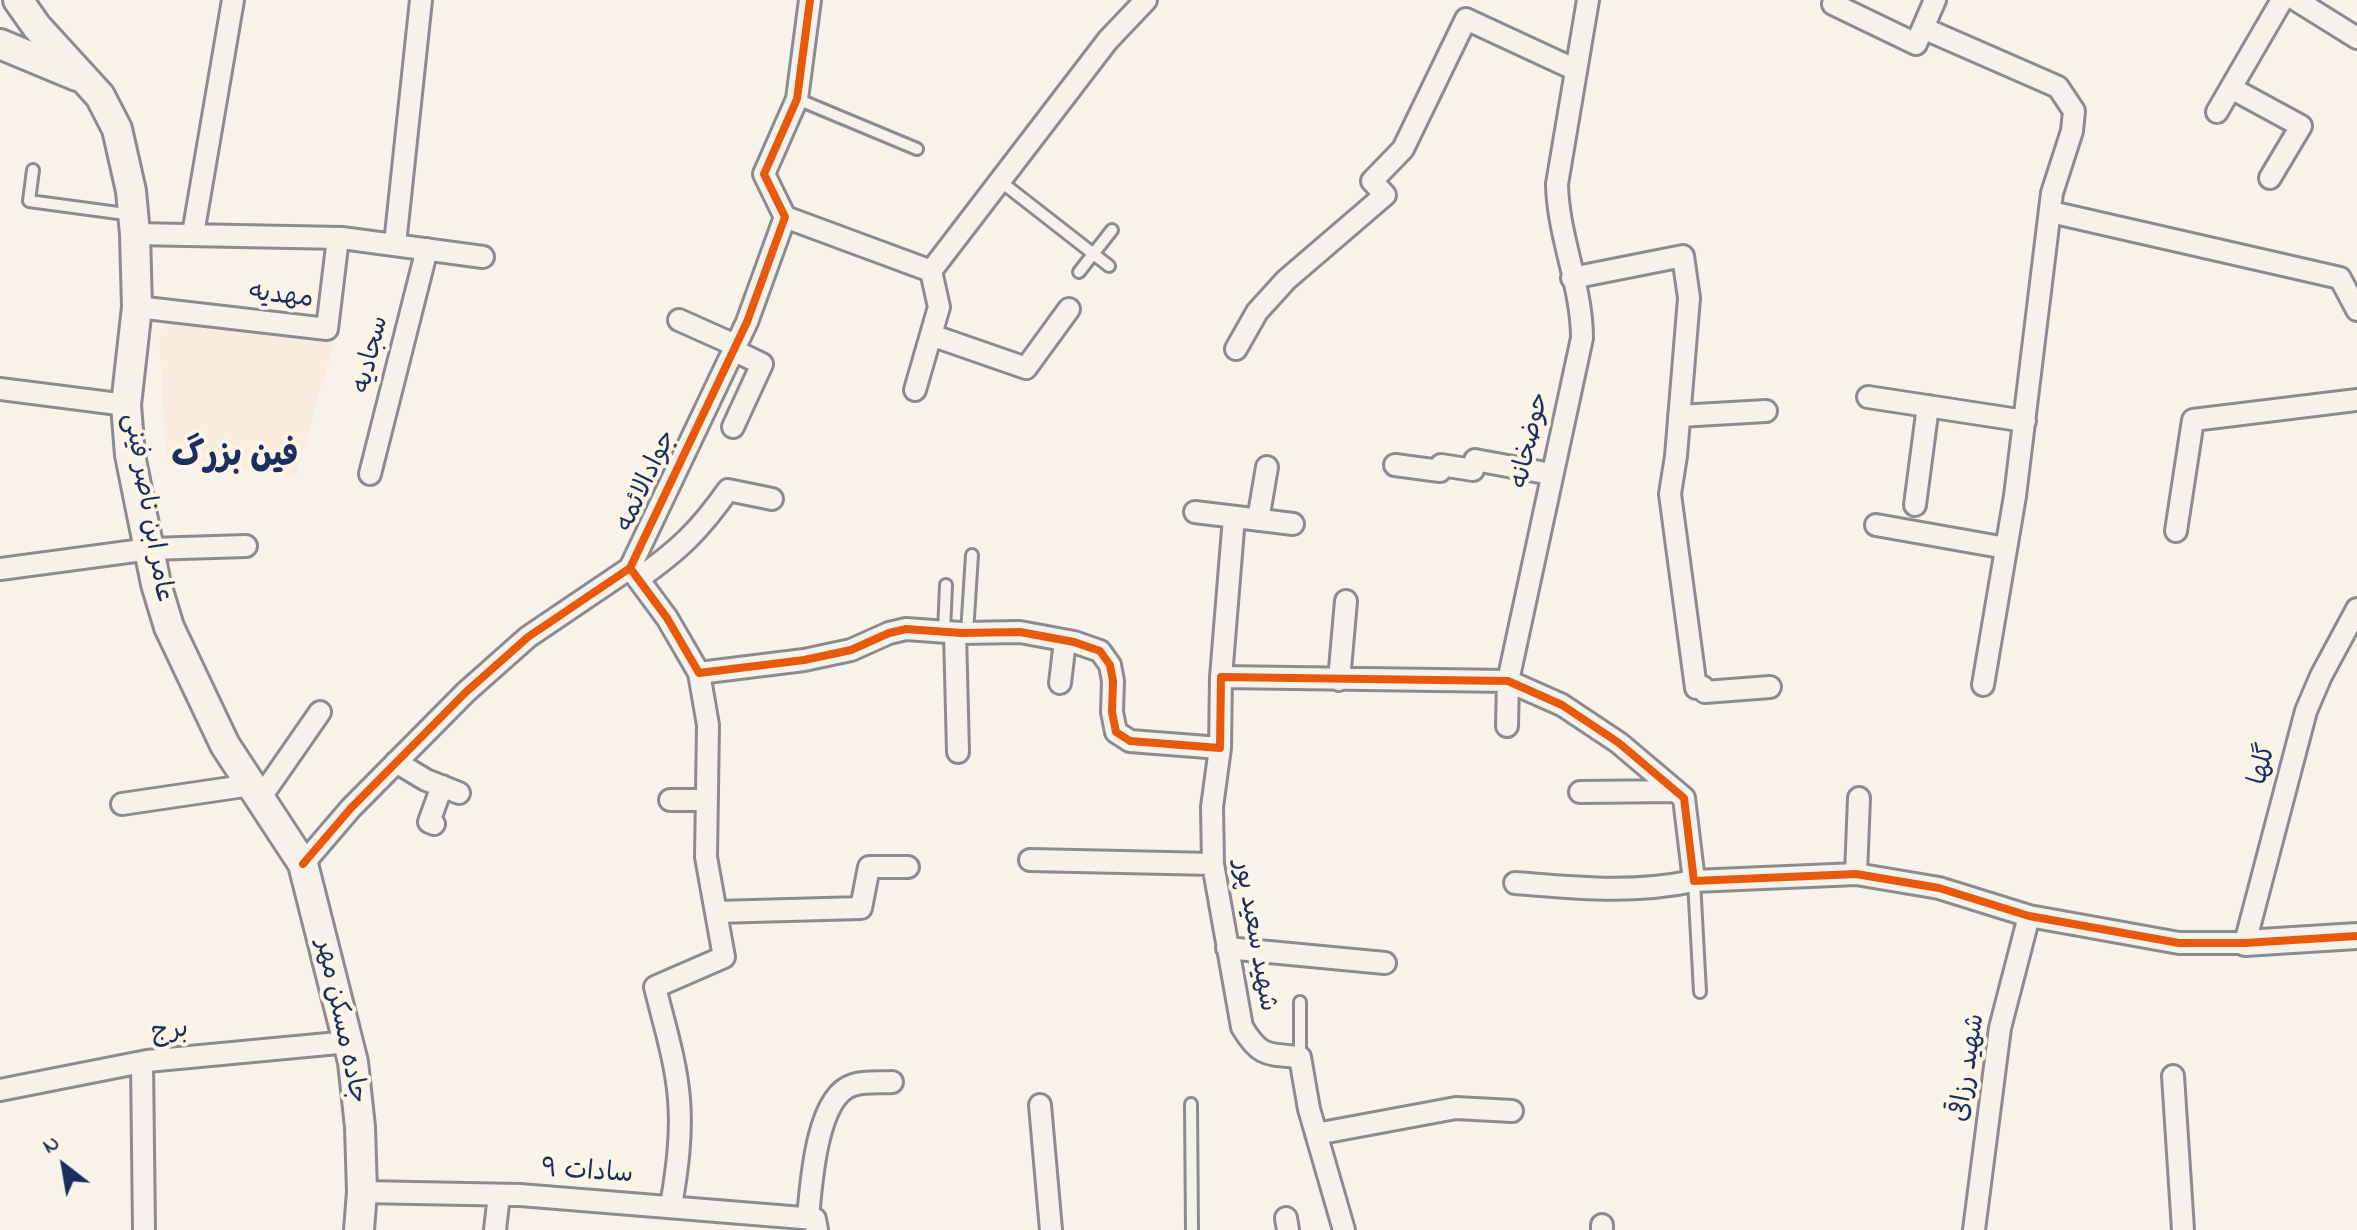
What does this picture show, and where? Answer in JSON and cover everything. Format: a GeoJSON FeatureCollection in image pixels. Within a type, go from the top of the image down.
{"type":"FeatureCollection","features":[{"type":"Feature","properties":{"kind":"main road"},"geometry":{"type":"LineString","coordinates":[[0,26],[13,15],[17,0]]}},
{"type":"Feature","properties":{"kind":"main road","name":"عامر ابن ناصر فینی"},"geometry":{"type":"LineString","coordinates":[[17,0],[37,27],[87,80],[110,111],[117,129],[135,224],[137,307],[126,405],[130,455],[156,584],[169,627],[225,745],[303,864]]}},
{"type":"Feature","properties":{"kind":"main road"},"geometry":{"type":"LineString","coordinates":[[0,44],[87,80]]}},
{"type":"Feature","properties":{"kind":"main road","name":"جاده مسکن مهر"},"geometry":{"type":"LineString","coordinates":[[303,864],[349,1042],[360,1127],[362,1192],[359,1230]]}},
{"type":"Feature","properties":{"kind":"street"},"geometry":{"type":"LineString","coordinates":[[193,234],[233,0]]}},
{"type":"Feature","properties":{"kind":"street"},"geometry":{"type":"LineString","coordinates":[[395,244],[421,0]]}},
{"type":"Feature","properties":{"kind":"street"},"geometry":{"type":"LineString","coordinates":[[810,0],[797,99],[764,174],[785,217],[931,271]]}},
{"type":"Feature","properties":{"kind":"street"},"geometry":{"type":"LineString","coordinates":[[931,271],[1108,40],[1146,0]]}},
{"type":"Feature","properties":{"kind":"street","name":"حوضخانه"},"geometry":{"type":"LineString","coordinates":[[1507,726],[1508,681],[1582,338],[1582,310],[1557,212],[1557,184],[1588,0]]}},
{"type":"Feature","properties":{"kind":"street"},"geometry":{"type":"LineString","coordinates":[[1833,4],[1916,44],[1935,0]]}},
{"type":"Feature","properties":{"kind":"street"},"geometry":{"type":"LineString","coordinates":[[2217,112],[2282,0]]}},
{"type":"Feature","properties":{"kind":"street"},"geometry":{"type":"LineString","coordinates":[[2296,0],[2357,38]]}},
{"type":"Feature","properties":{"kind":"street"},"geometry":{"type":"LineString","coordinates":[[1236,349],[1257,312],[1286,280],[1385,195],[1372,181],[1403,149],[1466,19],[1576,70]]}},
{"type":"Feature","properties":{"kind":"street"},"geometry":{"type":"LineString","coordinates":[[1923,28],[2058,87],[2074,111],[2072,131],[2056,174],[2025,421],[1983,685]]}},
{"type":"Feature","properties":{"kind":"street"},"geometry":{"type":"LineString","coordinates":[[2231,88],[2301,126],[2270,178]]}},
{"type":"Feature","properties":{"kind":"street"},"geometry":{"type":"LineString","coordinates":[[2051,212],[2340,278],[2357,310]]}},
{"type":"Feature","properties":{"kind":"street","name":"جوادالائمه"},"geometry":{"type":"LineString","coordinates":[[303,864],[396,762],[466,692],[528,637],[634,573],[747,322],[785,217]]}},
{"type":"Feature","properties":{"kind":"street"},"geometry":{"type":"LineString","coordinates":[[135,224],[193,234],[338,238],[483,257]]}},
{"type":"Feature","properties":{"kind":"street","name":"مهدیه"},"geometry":{"type":"LineString","coordinates":[[137,307],[327,329],[338,238]]}},
{"type":"Feature","properties":{"kind":"street","name":"سجادیه"},"geometry":{"type":"LineString","coordinates":[[370,474],[427,249]]}},
{"type":"Feature","properties":{"kind":"street"},"geometry":{"type":"LineString","coordinates":[[1572,278],[1683,256],[1689,298],[1670,494],[1696,688],[1703,687],[1705,692],[1770,687]]}},
{"type":"Feature","properties":{"kind":"street"},"geometry":{"type":"LineString","coordinates":[[915,390],[939,307],[931,271]]}},
{"type":"Feature","properties":{"kind":"street"},"geometry":{"type":"LineString","coordinates":[[931,335],[1026,368],[1069,309]]}},
{"type":"Feature","properties":{"kind":"street"},"geometry":{"type":"LineString","coordinates":[[679,320],[762,364],[733,427]]}},
{"type":"Feature","properties":{"kind":"street"},"geometry":{"type":"LineString","coordinates":[[0,389],[126,405]]}},
{"type":"Feature","properties":{"kind":"street"},"geometry":{"type":"LineString","coordinates":[[1868,397],[2025,421]]}},
{"type":"Feature","properties":{"kind":"street"},"geometry":{"type":"LineString","coordinates":[[2176,531],[2193,420],[2357,400]]}},
{"type":"Feature","properties":{"kind":"street"},"geometry":{"type":"LineString","coordinates":[[1915,505],[1928,406]]}},
{"type":"Feature","properties":{"kind":"street"},"geometry":{"type":"LineString","coordinates":[[1679,416],[1766,411]]}},
{"type":"Feature","properties":{"kind":"street"},"geometry":{"type":"LineString","coordinates":[[1395,465],[1440,471],[1441,465],[1473,470],[1475,460],[1551,474]]}},
{"type":"Feature","properties":{"kind":"street"},"geometry":{"type":"LineString","coordinates":[[1258,520],[1267,467]]}},
{"type":"Feature","properties":{"kind":"street"},"geometry":{"type":"LineString","coordinates":[[671,1206],[678,1161],[679,1099],[655,987],[724,957],[706,857],[708,725],[699,673],[667,618],[634,573],[671,556],[703,526],[728,490],[772,499]]}},
{"type":"Feature","properties":{"kind":"street"},"geometry":{"type":"LineString","coordinates":[[1195,512],[1293,524]]}},
{"type":"Feature","properties":{"kind":"street","name":"شهید سعید پور"},"geometry":{"type":"LineString","coordinates":[[1234,517],[1221,677],[1220,748],[1212,807],[1213,864],[1242,1027],[1254,1047],[1271,1055],[1300,1057]]}},
{"type":"Feature","properties":{"kind":"street"},"geometry":{"type":"LineString","coordinates":[[1876,525],[2006,548]]}},
{"type":"Feature","properties":{"kind":"street"},"geometry":{"type":"LineString","coordinates":[[0,569],[150,549],[246,546]]}},
{"type":"Feature","properties":{"kind":"street"},"geometry":{"type":"LineString","coordinates":[[1339,680],[1346,601]]}},
{"type":"Feature","properties":{"kind":"street","name":"گلها"},"geometry":{"type":"LineString","coordinates":[[2245,943],[2306,711],[2357,609]]}},
{"type":"Feature","properties":{"kind":"street"},"geometry":{"type":"LineString","coordinates":[[699,673],[804,660],[851,650],[906,629],[955,633],[1020,632],[1100,651],[1110,665],[1116,732],[1130,741],[1220,748]]}},
{"type":"Feature","properties":{"kind":"street"},"geometry":{"type":"LineString","coordinates":[[955,633],[958,752]]}},
{"type":"Feature","properties":{"kind":"street"},"geometry":{"type":"LineString","coordinates":[[1060,683],[1065,641]]}},
{"type":"Feature","properties":{"kind":"street"},"geometry":{"type":"LineString","coordinates":[[1221,677],[1508,681],[1562,705],[1619,743],[1684,798],[1694,881]]}},
{"type":"Feature","properties":{"kind":"street"},"geometry":{"type":"LineString","coordinates":[[122,804],[256,791],[320,712]]}},
{"type":"Feature","properties":{"kind":"street"},"geometry":{"type":"LineString","coordinates":[[396,762],[451,790],[429,822],[434,824]]}},
{"type":"Feature","properties":{"kind":"street"},"geometry":{"type":"LineString","coordinates":[[1580,792],[1676,791]]}},
{"type":"Feature","properties":{"kind":"street"},"geometry":{"type":"LineString","coordinates":[[1856,874],[1859,798]]}},
{"type":"Feature","properties":{"kind":"street"},"geometry":{"type":"LineString","coordinates":[[670,800],[705,800]]}},
{"type":"Feature","properties":{"kind":"street"},"geometry":{"type":"LineString","coordinates":[[1030,860],[1213,864]]}},
{"type":"Feature","properties":{"kind":"street"},"geometry":{"type":"LineString","coordinates":[[716,912],[861,908],[869,867],[908,867]]}},
{"type":"Feature","properties":{"kind":"street"},"geometry":{"type":"LineString","coordinates":[[1515,883],[1654,890],[1694,881],[1856,874],[1939,888],[2029,916],[2179,943],[2245,943],[2357,936]]}},
{"type":"Feature","properties":{"kind":"street","name":"شهید رزاقی"},"geometry":{"type":"LineString","coordinates":[[1974,1230],[2000,1028],[2029,916]]}},
{"type":"Feature","properties":{"kind":"street"},"geometry":{"type":"LineString","coordinates":[[1227,948],[1385,963]]}},
{"type":"Feature","properties":{"kind":"street","name":"برج"},"geometry":{"type":"LineString","coordinates":[[0,1090],[142,1062],[349,1042]]}},
{"type":"Feature","properties":{"kind":"street"},"geometry":{"type":"LineString","coordinates":[[1300,1057],[1309,1109],[1344,1230]]}},
{"type":"Feature","properties":{"kind":"street"},"geometry":{"type":"LineString","coordinates":[[142,1062],[144,1230]]}},
{"type":"Feature","properties":{"kind":"street"},"geometry":{"type":"LineString","coordinates":[[2173,1076],[2183,1230]]}},
{"type":"Feature","properties":{"kind":"street"},"geometry":{"type":"LineString","coordinates":[[812,1224],[806,1162],[838,1096],[852,1085],[892,1082]]}},
{"type":"Feature","properties":{"kind":"street"},"geometry":{"type":"LineString","coordinates":[[1040,1105],[1051,1230]]}},
{"type":"Feature","properties":{"kind":"street"},"geometry":{"type":"LineString","coordinates":[[1316,1134],[1456,1108],[1512,1111]]}},
{"type":"Feature","properties":{"kind":"street","name":"سادات ۹"},"geometry":{"type":"LineString","coordinates":[[362,1192],[499,1195],[671,1206],[812,1224]]}},
{"type":"Feature","properties":{"kind":"street"},"geometry":{"type":"LineString","coordinates":[[495,1230],[499,1195]]}},
{"type":"Feature","properties":{"kind":"lane"},"geometry":{"type":"LineString","coordinates":[[797,99],[917,149]]}},
{"type":"Feature","properties":{"kind":"lane"},"geometry":{"type":"LineString","coordinates":[[33,170],[29,201],[135,224]]}},
{"type":"Feature","properties":{"kind":"lane"},"geometry":{"type":"LineString","coordinates":[[1000,181],[1109,266]]}},
{"type":"Feature","properties":{"kind":"lane"},"geometry":{"type":"LineString","coordinates":[[1079,272],[1112,230]]}},
{"type":"Feature","properties":{"kind":"lane"},"geometry":{"type":"LineString","coordinates":[[955,633],[972,555]]}},
{"type":"Feature","properties":{"kind":"lane"},"geometry":{"type":"LineString","coordinates":[[946,585],[955,633]]}},
{"type":"Feature","properties":{"kind":"lane"},"geometry":{"type":"LineString","coordinates":[[1694,881],[1700,992]]}},
{"type":"Feature","properties":{"kind":"lane"},"geometry":{"type":"LineString","coordinates":[[1300,1002],[1300,1057]]}},
{"type":"Feature","properties":{"kind":"lane"},"geometry":{"type":"LineString","coordinates":[[1191,1104],[1192,1230]]}},
{"type":"Feature","properties":{"kind":"shaded area"},"geometry":{"type":"Polygon","coordinates":[[[170,323],[337,331],[296,476],[166,459],[159,333],[170,323]]]}},
{"type":"Feature","properties":{"kind":"cycle path"},"geometry":{"type":"LineString","coordinates":[[303,864],[351,808],[466,692],[528,637],[630,568],[747,322],[785,217],[764,174],[797,99],[810,0]]}},
{"type":"Feature","properties":{"kind":"cycle path"},"geometry":{"type":"LineString","coordinates":[[630,568],[667,618],[699,673],[804,660],[851,650],[906,629],[961,633],[1020,632],[1074,642],[1100,651],[1110,665],[1116,732],[1130,741],[1220,748],[1221,677],[1508,681],[1562,705],[1619,743],[1684,798],[1694,881],[1856,874],[1939,888],[2029,916],[2179,943],[2245,943],[2357,936]]}},
{"type":"Feature","properties":{"kind":"district","name":"فین بزرگ"},"geometry":{"type":"Point","coordinates":[235,459]}}]}
